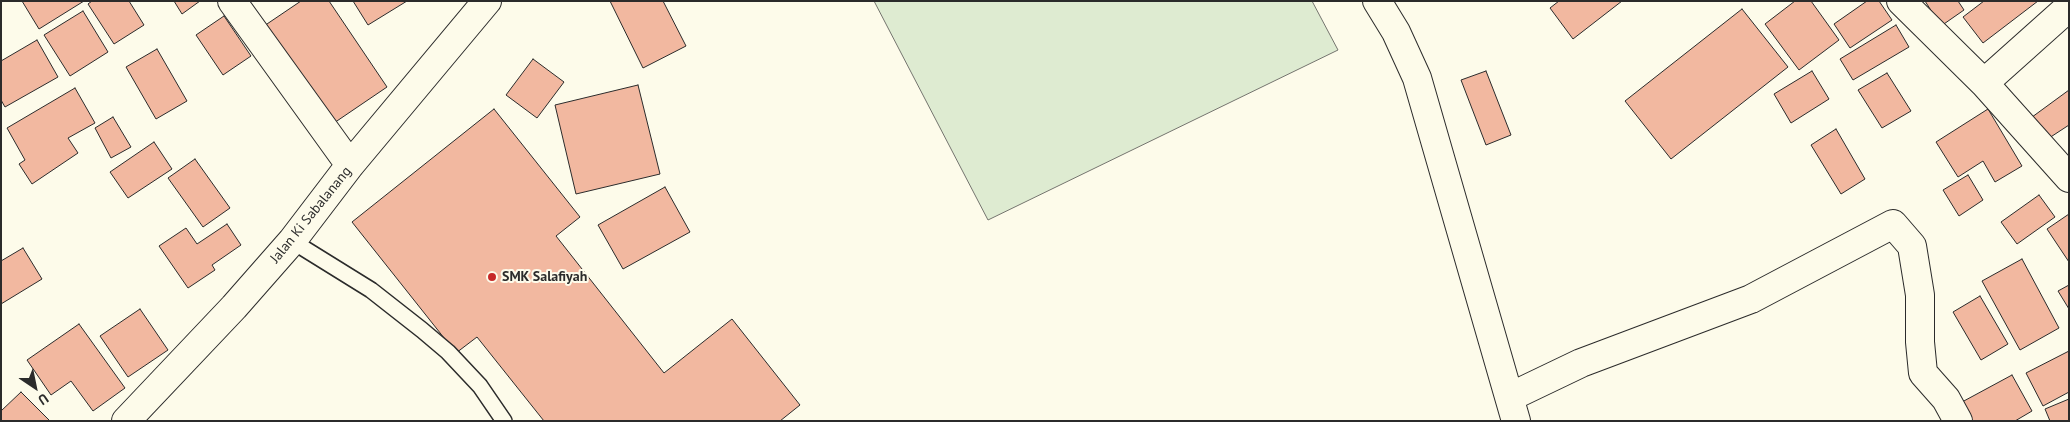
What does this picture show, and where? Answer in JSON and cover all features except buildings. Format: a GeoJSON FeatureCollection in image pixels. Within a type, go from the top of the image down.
{"type":"FeatureCollection","features":[{"type":"Feature","properties":{"kind":"street"},"geometry":{"type":"LineString","coordinates":[[232,1],[350,165]]}},
{"type":"Feature","properties":{"kind":"street","name":"Jalan Ki Sabalanang"},"geometry":{"type":"LineString","coordinates":[[126,421],[202,342],[292,241],[350,165],[487,1]]}},
{"type":"Feature","properties":{"kind":"street"},"geometry":{"type":"LineString","coordinates":[[1377,1],[1396,32],[1417,78],[1513,409],[1581,363],[1751,299],[1893,224],[1912,246],[1920,295],[1920,342],[1923,374],[1946,399],[1958,421]]}},
{"type":"Feature","properties":{"kind":"street"},"geometry":{"type":"LineString","coordinates":[[1901,1],[1984,83],[2069,178]]}},
{"type":"Feature","properties":{"kind":"street"},"geometry":{"type":"LineString","coordinates":[[1984,83],[2069,7]]}},
{"type":"Feature","properties":{"kind":"lane"},"geometry":{"type":"LineString","coordinates":[[292,241],[371,290],[448,352],[480,386],[504,421]]}},
{"type":"Feature","properties":{"kind":"green space"},"geometry":{"type":"Polygon","coordinates":[[[874,1],[1312,1],[1338,50],[988,220],[874,1]]]}},
{"type":"Feature","properties":{"kind":"place","name":"SMK Salafiyah"},"geometry":{"type":"Point","coordinates":[492,277]}}]}
